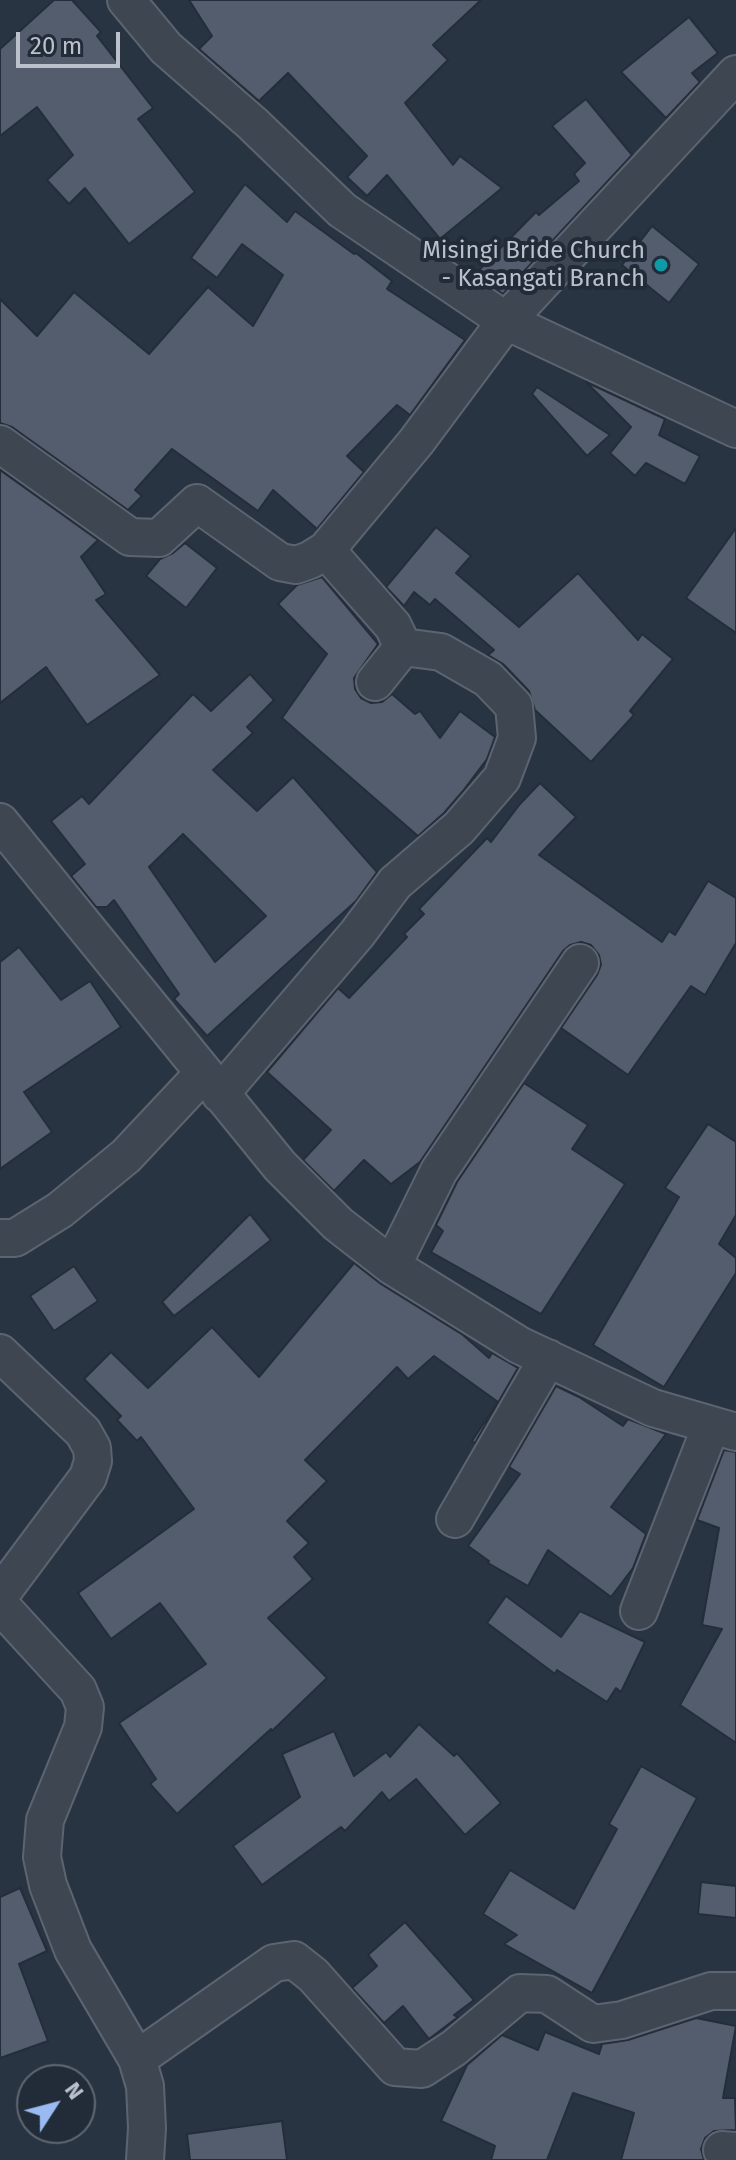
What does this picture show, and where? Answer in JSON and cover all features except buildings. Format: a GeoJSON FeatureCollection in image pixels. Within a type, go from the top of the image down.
{"type":"FeatureCollection","features":[{"type":"Feature","properties":{"kind":"street"},"geometry":{"type":"LineString","coordinates":[[126,0],[166,48],[253,124],[342,210],[506,321],[736,429]]}},
{"type":"Feature","properties":{"kind":"street"},"geometry":{"type":"LineString","coordinates":[[0,444],[130,537],[159,538],[197,503],[280,562],[296,565],[326,550],[416,442],[506,321],[736,74]]}},
{"type":"Feature","properties":{"kind":"street"},"geometry":{"type":"LineString","coordinates":[[326,550],[393,626],[403,647]]}},
{"type":"Feature","properties":{"kind":"street"},"geometry":{"type":"LineString","coordinates":[[375,682],[403,647]]}},
{"type":"Feature","properties":{"kind":"street"},"geometry":{"type":"LineString","coordinates":[[0,1238],[15,1238],[71,1201],[212,1084],[357,934],[395,883],[459,828],[502,778],[517,738],[514,706],[488,679],[441,652],[403,647]]}},
{"type":"Feature","properties":{"kind":"street"},"geometry":{"type":"LineString","coordinates":[[0,822],[280,1166],[338,1224],[392,1266],[519,1345],[653,1408],[724,1429],[639,1611]]}},
{"type":"Feature","properties":{"kind":"street"},"geometry":{"type":"LineString","coordinates":[[392,1266],[439,1171],[580,963]]}},
{"type":"Feature","properties":{"kind":"street"},"geometry":{"type":"LineString","coordinates":[[0,1353],[83,1432],[92,1448],[93,1461],[88,1477],[0,1595]]}},
{"type":"Feature","properties":{"kind":"street"},"geometry":{"type":"LineString","coordinates":[[455,1519],[548,1358]]}},
{"type":"Feature","properties":{"kind":"street"},"geometry":{"type":"LineString","coordinates":[[0,1605],[78,1690],[85,1707],[83,1727],[45,1820],[42,1857],[48,1885],[73,1950],[137,2059],[145,2086],[145,2160]]}},
{"type":"Feature","properties":{"kind":"street"},"geometry":{"type":"LineString","coordinates":[[137,2059],[274,1963],[294,1960],[313,1975],[395,2067],[422,2069],[454,2048],[520,1993],[547,1994],[593,2024],[622,2020],[711,1991],[736,1991]]}},
{"type":"Feature","properties":{"kind":"place","name":"Misingi Bride Church - Kasangati Branch"},"geometry":{"type":"Point","coordinates":[661,265]}}]}
